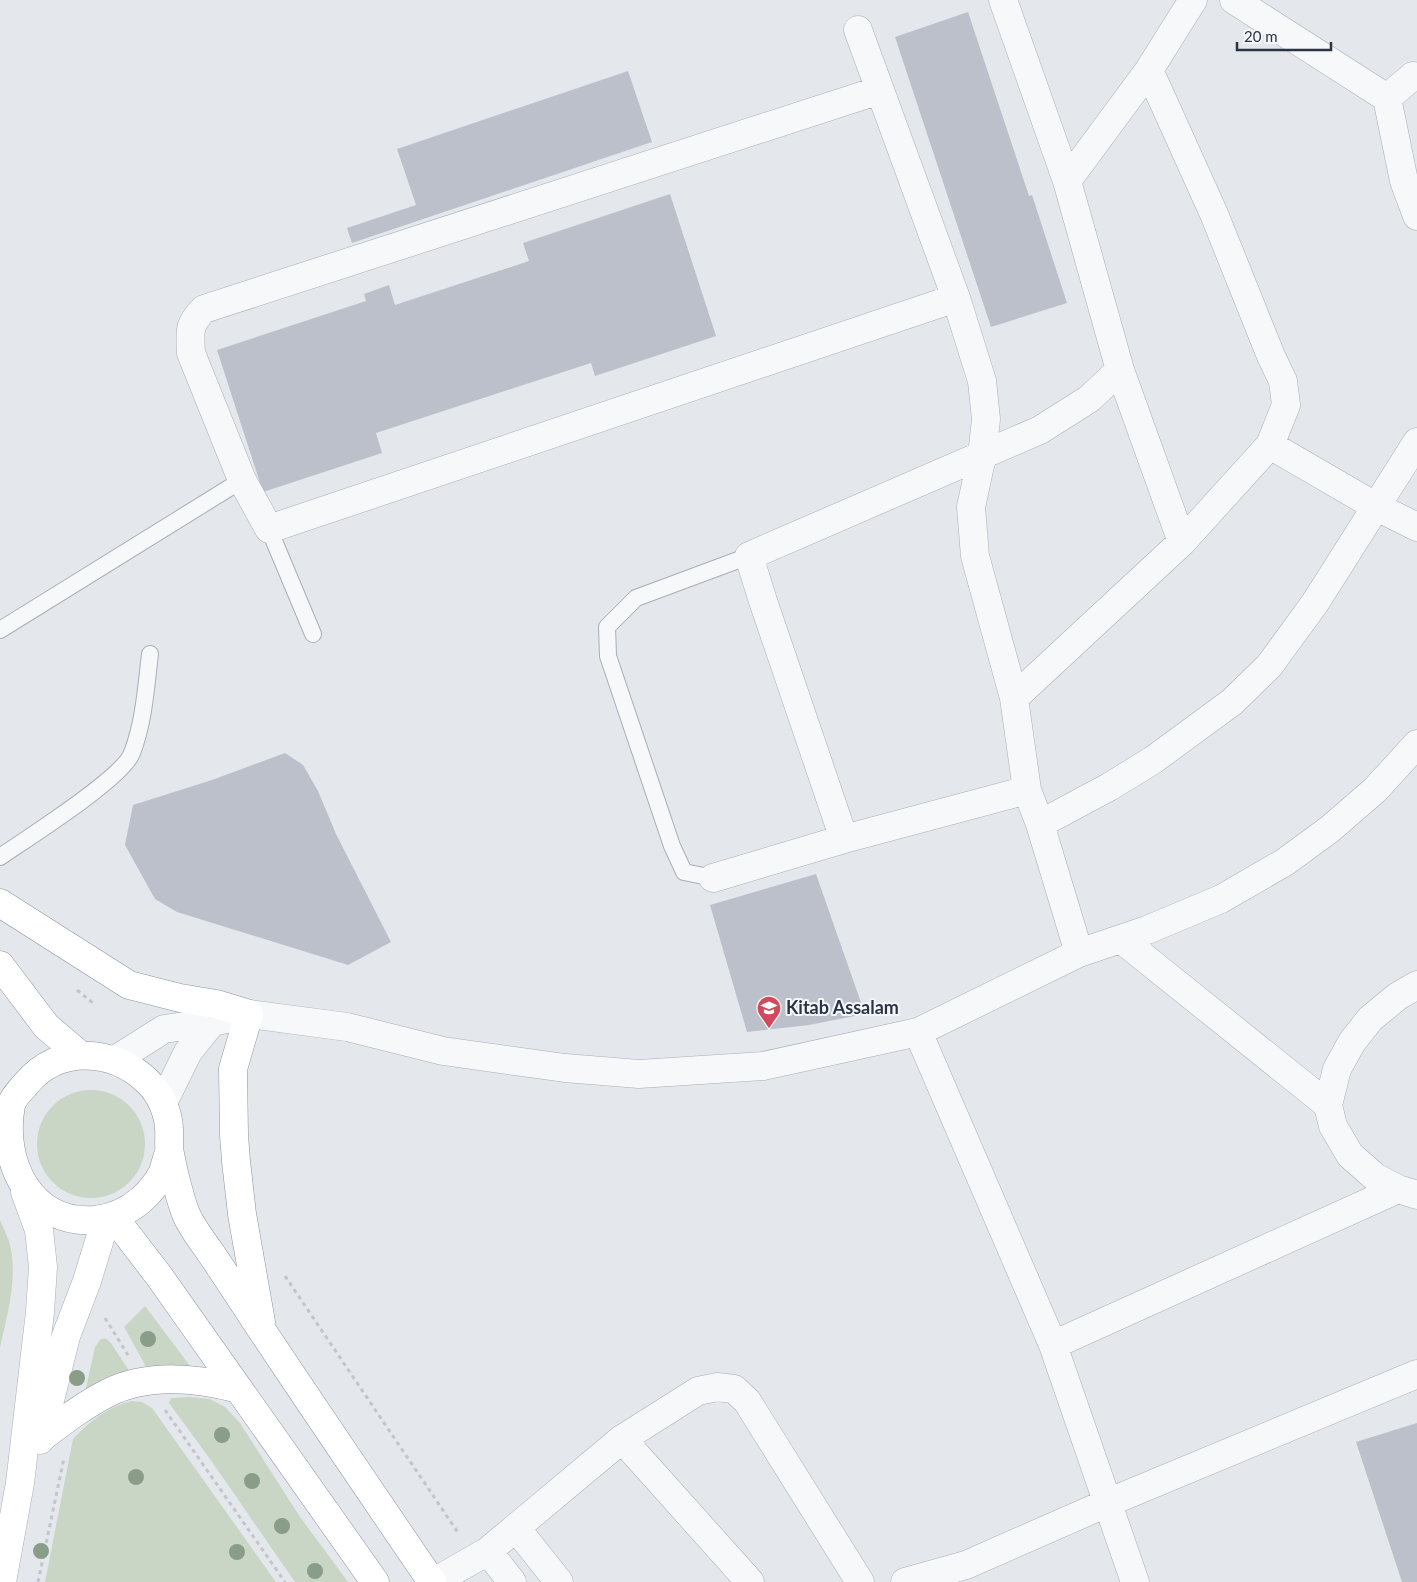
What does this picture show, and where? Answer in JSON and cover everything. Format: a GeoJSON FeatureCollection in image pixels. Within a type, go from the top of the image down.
{"type":"FeatureCollection","features":[{"type":"Feature","properties":{"kind":"main road"},"geometry":{"type":"LineString","coordinates":[[0,903],[129,985],[180,998],[216,1004],[249,1014],[234,1069],[235,1144],[242,1214],[264,1333]]}},
{"type":"Feature","properties":{"kind":"main road"},"geometry":{"type":"LineString","coordinates":[[0,965],[46,1026],[80,1055]]}},
{"type":"Feature","properties":{"kind":"main road"},"geometry":{"type":"LineString","coordinates":[[2,1582],[20,1482],[40,1312],[43,1267],[40,1230],[25,1192],[12,1170],[5,1145],[7,1120],[6,1091],[54,1062],[80,1055],[98,1055],[115,1060],[135,1070],[151,1084],[162,1103],[169,1127],[169,1152],[186,1214],[264,1333],[433,1582]]}},
{"type":"Feature","properties":{"kind":"main road"},"geometry":{"type":"LineString","coordinates":[[25,1192],[38,1204],[54,1213],[72,1219],[110,1218],[133,1207],[150,1192],[162,1173],[169,1152]]}},
{"type":"Feature","properties":{"kind":"main road"},"geometry":{"type":"LineString","coordinates":[[20,1482],[41,1438],[66,1336],[110,1218]]}},
{"type":"Feature","properties":{"kind":"main road"},"geometry":{"type":"LineString","coordinates":[[110,1218],[159,1276],[375,1582]]}},
{"type":"Feature","properties":{"kind":"main road"},"geometry":{"type":"LineString","coordinates":[[41,1438],[74,1414],[108,1393],[128,1385],[145,1381],[177,1380],[212,1382],[239,1389]]}},
{"type":"Feature","properties":{"kind":"street"},"geometry":{"type":"LineString","coordinates":[[1003,0],[1067,181],[1120,370],[1182,542]]}},
{"type":"Feature","properties":{"kind":"street"},"geometry":{"type":"LineString","coordinates":[[1067,181],[1149,70],[1193,0]]}},
{"type":"Feature","properties":{"kind":"street"},"geometry":{"type":"LineString","coordinates":[[1234,0],[1387,98],[1404,181],[1417,216]]}},
{"type":"Feature","properties":{"kind":"street"},"geometry":{"type":"LineString","coordinates":[[858,30],[956,298],[982,380],[986,419],[982,456],[971,507],[975,556],[1014,698],[1027,790],[1040,824],[1080,953]]}},
{"type":"Feature","properties":{"kind":"street"},"geometry":{"type":"LineString","coordinates":[[1014,698],[1182,542],[1270,445],[1286,405],[1283,381],[1271,356],[1214,214],[1149,70]]}},
{"type":"Feature","properties":{"kind":"street"},"geometry":{"type":"LineString","coordinates":[[1387,98],[1413,76]]}},
{"type":"Feature","properties":{"kind":"street"},"geometry":{"type":"LineString","coordinates":[[880,90],[204,309],[194,319],[190,330],[191,352],[242,480],[269,529],[956,298]]}},
{"type":"Feature","properties":{"kind":"street"},"geometry":{"type":"LineString","coordinates":[[844,839],[749,556],[1040,430],[1089,399],[1120,370]]}},
{"type":"Feature","properties":{"kind":"street"},"geometry":{"type":"LineString","coordinates":[[1040,824],[1109,787],[1153,760],[1232,702],[1269,666],[1315,603],[1417,442]]}},
{"type":"Feature","properties":{"kind":"street"},"geometry":{"type":"LineString","coordinates":[[1270,445],[1376,506],[1417,527]]}},
{"type":"Feature","properties":{"kind":"street"},"geometry":{"type":"LineString","coordinates":[[115,1060],[164,1029],[249,1014],[347,1027],[452,1052],[565,1068],[639,1074],[763,1066],[918,1032],[1080,953],[1121,939],[1221,899],[1285,862],[1330,829],[1375,790],[1417,744]]}},
{"type":"Feature","properties":{"kind":"street"},"geometry":{"type":"LineString","coordinates":[[713,878],[844,839],[1027,790]]}},
{"type":"Feature","properties":{"kind":"street"},"geometry":{"type":"LineString","coordinates":[[1121,939],[1328,1105]]}},
{"type":"Feature","properties":{"kind":"street"},"geometry":{"type":"LineString","coordinates":[[1408,1192],[1375,1177],[1350,1155],[1333,1126],[1328,1105],[1337,1069],[1352,1042],[1370,1019],[1398,996],[1417,985]]}},
{"type":"Feature","properties":{"kind":"street"},"geometry":{"type":"LineString","coordinates":[[162,1103],[188,1052],[212,1022]]}},
{"type":"Feature","properties":{"kind":"street"},"geometry":{"type":"LineString","coordinates":[[918,1032],[1053,1346],[1135,1582]]}},
{"type":"Feature","properties":{"kind":"street"},"geometry":{"type":"LineString","coordinates":[[1053,1346],[1408,1192]]}},
{"type":"Feature","properties":{"kind":"street"},"geometry":{"type":"LineString","coordinates":[[905,1582],[969,1573],[1107,1503],[1417,1374]]}},
{"type":"Feature","properties":{"kind":"street"},"geometry":{"type":"LineString","coordinates":[[433,1582],[482,1555],[622,1439],[698,1391],[717,1387],[734,1389],[747,1401],[860,1582]]}},
{"type":"Feature","properties":{"kind":"street"},"geometry":{"type":"LineString","coordinates":[[622,1439],[750,1582]]}},
{"type":"Feature","properties":{"kind":"street"},"geometry":{"type":"LineString","coordinates":[[516,1528],[559,1582]]}},
{"type":"Feature","properties":{"kind":"street"},"geometry":{"type":"LineString","coordinates":[[482,1555],[512,1582]]}},
{"type":"Feature","properties":{"kind":"lane"},"geometry":{"type":"LineString","coordinates":[[0,630],[242,480]]}},
{"type":"Feature","properties":{"kind":"lane"},"geometry":{"type":"LineString","coordinates":[[269,529],[313,634]]}},
{"type":"Feature","properties":{"kind":"lane"},"geometry":{"type":"LineString","coordinates":[[713,878],[684,872],[672,846],[608,656],[607,627],[636,598],[749,556]]}},
{"type":"Feature","properties":{"kind":"lane"},"geometry":{"type":"LineString","coordinates":[[0,857],[116,775],[132,755],[142,716],[150,654]]}},
{"type":"Feature","properties":{"kind":"path"},"geometry":{"type":"LineString","coordinates":[[281,1271],[482,1555]]}},
{"type":"Feature","properties":{"kind":"path"},"geometry":{"type":"LineString","coordinates":[[87,1281],[97,1306],[145,1381],[285,1582]]}},
{"type":"Feature","properties":{"kind":"green space"},"geometry":{"type":"Polygon","coordinates":[[[91,1090],[121,1099],[129,1106],[136,1114],[145,1144],[136,1174],[129,1182],[121,1189],[91,1198],[61,1189],[53,1182],[46,1174],[37,1144],[46,1114],[53,1106],[61,1099],[91,1090]]]}},
{"type":"Feature","properties":{"kind":"green space"},"geometry":{"type":"Polygon","coordinates":[[[0,1220],[9,1241],[13,1268],[9,1308],[0,1348],[0,1220]]]}},
{"type":"Feature","properties":{"kind":"green space"},"geometry":{"type":"Polygon","coordinates":[[[145,1306],[193,1370],[149,1372],[124,1327],[145,1306]]]}},
{"type":"Feature","properties":{"kind":"green space"},"geometry":{"type":"Polygon","coordinates":[[[105,1338],[111,1343],[132,1375],[84,1397],[95,1347],[100,1340],[105,1338]]]}},
{"type":"Feature","properties":{"kind":"green space"},"geometry":{"type":"Polygon","coordinates":[[[171,1398],[210,1399],[225,1407],[240,1423],[300,1517],[348,1582],[295,1582],[169,1403],[171,1398]]]}},
{"type":"Feature","properties":{"kind":"green space"},"geometry":{"type":"Polygon","coordinates":[[[132,1401],[142,1402],[152,1408],[276,1582],[45,1582],[73,1439],[100,1415],[132,1401]]]}},
{"type":"Feature","properties":{"kind":"building"},"geometry":{"type":"Polygon","coordinates":[[[968,12],[1029,196],[1032,195],[1067,303],[991,327],[895,37],[968,12]]]}},
{"type":"Feature","properties":{"kind":"building"},"geometry":{"type":"Polygon","coordinates":[[[628,71],[652,142],[352,243],[347,228],[416,205],[397,149],[628,71]]]}},
{"type":"Feature","properties":{"kind":"building"},"geometry":{"type":"Polygon","coordinates":[[[670,194],[716,336],[595,376],[591,363],[376,433],[382,453],[263,492],[217,350],[366,301],[364,294],[389,285],[395,305],[529,261],[523,243],[670,194]]]}},
{"type":"Feature","properties":{"kind":"building"},"geometry":{"type":"Polygon","coordinates":[[[285,753],[303,765],[318,791],[336,834],[391,942],[348,965],[177,912],[155,899],[125,845],[133,805],[212,780],[285,753]]]}},
{"type":"Feature","properties":{"kind":"building"},"geometry":{"type":"Polygon","coordinates":[[[816,874],[865,1014],[809,1025],[747,1032],[710,905],[816,874]]]}},
{"type":"Feature","properties":{"kind":"building"},"geometry":{"type":"Polygon","coordinates":[[[1417,1423],[1417,1582],[1402,1582],[1356,1442],[1417,1423]]]}},
{"type":"Feature","properties":{"kind":"place","name":"Kitab Assalam"},"geometry":{"type":"Point","coordinates":[769,1029]}}]}
